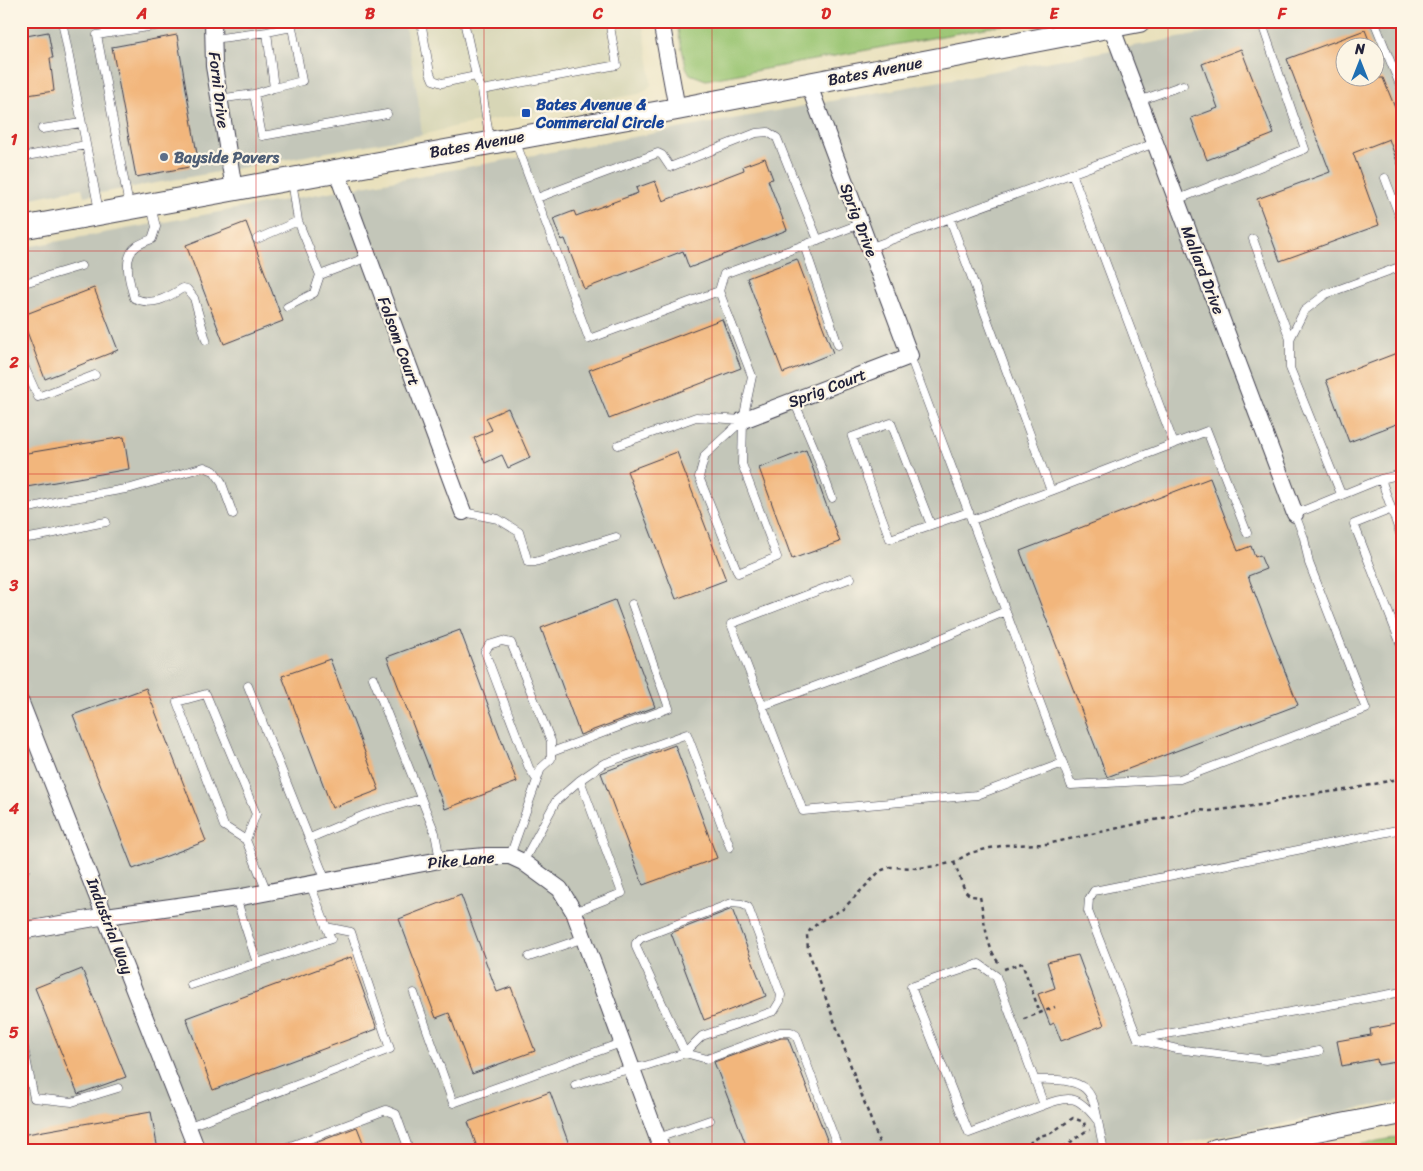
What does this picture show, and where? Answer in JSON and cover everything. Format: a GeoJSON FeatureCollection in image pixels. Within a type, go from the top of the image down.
{"type":"FeatureCollection","features":[{"type":"Feature","properties":{"kind":"street","name":"Forni Drive"},"geometry":{"type":"LineString","coordinates":[[214,21],[214,66],[234,189]]}},
{"type":"Feature","properties":{"kind":"street"},"geometry":{"type":"LineString","coordinates":[[661,21],[676,108]]}},
{"type":"Feature","properties":{"kind":"street","name":"Bates Avenue"},"geometry":{"type":"LineString","coordinates":[[21,228],[1139,21]]}},
{"type":"Feature","properties":{"kind":"street","name":"Mallard Drive"},"geometry":{"type":"LineString","coordinates":[[1111,26],[1295,514]]}},
{"type":"Feature","properties":{"kind":"street","name":"Sprig Drive"},"geometry":{"type":"LineString","coordinates":[[808,83],[910,356]]}},
{"type":"Feature","properties":{"kind":"street","name":"Folsom Court"},"geometry":{"type":"LineString","coordinates":[[336,170],[463,512]]}},
{"type":"Feature","properties":{"kind":"street","name":"Sprig Court"},"geometry":{"type":"LineString","coordinates":[[743,420],[910,356]]}},
{"type":"Feature","properties":{"kind":"street","name":"Industrial Way"},"geometry":{"type":"LineString","coordinates":[[21,703],[197,1150]]}},
{"type":"Feature","properties":{"kind":"street","name":"Pike Lane"},"geometry":{"type":"LineString","coordinates":[[21,931],[106,916],[236,898],[440,860],[486,856],[517,859]]}},
{"type":"Feature","properties":{"kind":"street"},"geometry":{"type":"LineString","coordinates":[[517,859],[560,889],[574,912],[660,1144]]}},
{"type":"Feature","properties":{"kind":"street"},"geometry":{"type":"LineString","coordinates":[[1216,1150],[1402,1113]]}},
{"type":"Feature","properties":{"kind":"lane"},"geometry":{"type":"LineString","coordinates":[[62,21],[99,213]]}},
{"type":"Feature","properties":{"kind":"lane"},"geometry":{"type":"LineString","coordinates":[[129,208],[97,35],[167,24],[170,21]]}},
{"type":"Feature","properties":{"kind":"lane"},"geometry":{"type":"LineString","coordinates":[[421,21],[430,73],[433,80],[442,83],[476,76]]}},
{"type":"Feature","properties":{"kind":"lane"},"geometry":{"type":"LineString","coordinates":[[464,21],[476,76],[482,90],[490,142]]}},
{"type":"Feature","properties":{"kind":"lane"},"geometry":{"type":"LineString","coordinates":[[482,90],[617,65],[609,21]]}},
{"type":"Feature","properties":{"kind":"lane"},"geometry":{"type":"LineString","coordinates":[[1176,200],[1305,149],[1261,21]]}},
{"type":"Feature","properties":{"kind":"lane"},"geometry":{"type":"LineString","coordinates":[[1374,21],[1402,90]]}},
{"type":"Feature","properties":{"kind":"lane"},"geometry":{"type":"LineString","coordinates":[[213,39],[292,27],[302,80],[254,94],[218,99]]}},
{"type":"Feature","properties":{"kind":"lane"},"geometry":{"type":"LineString","coordinates":[[267,32],[274,88]]}},
{"type":"Feature","properties":{"kind":"lane"},"geometry":{"type":"LineString","coordinates":[[1139,100],[1183,85]]}},
{"type":"Feature","properties":{"kind":"lane"},"geometry":{"type":"LineString","coordinates":[[254,94],[262,136],[387,114]]}},
{"type":"Feature","properties":{"kind":"lane"},"geometry":{"type":"LineString","coordinates":[[42,129],[82,123]]}},
{"type":"Feature","properties":{"kind":"lane"},"geometry":{"type":"LineString","coordinates":[[537,198],[658,153],[662,155],[670,167],[756,133],[768,132],[777,138],[818,240]]}},
{"type":"Feature","properties":{"kind":"lane"},"geometry":{"type":"LineString","coordinates":[[515,137],[589,338],[719,291]]}},
{"type":"Feature","properties":{"kind":"lane"},"geometry":{"type":"LineString","coordinates":[[869,248],[1155,143]]}},
{"type":"Feature","properties":{"kind":"lane"},"geometry":{"type":"LineString","coordinates":[[21,157],[86,145]]}},
{"type":"Feature","properties":{"kind":"lane"},"geometry":{"type":"LineString","coordinates":[[1072,173],[1174,444]]}},
{"type":"Feature","properties":{"kind":"lane"},"geometry":{"type":"LineString","coordinates":[[287,307],[314,293],[320,275],[298,222],[292,178]]}},
{"type":"Feature","properties":{"kind":"lane"},"geometry":{"type":"LineString","coordinates":[[1385,178],[1402,222]]}},
{"type":"Feature","properties":{"kind":"lane"},"geometry":{"type":"LineString","coordinates":[[151,204],[156,226],[152,239],[137,245],[129,253],[129,280],[134,298],[142,302],[152,302],[168,298],[182,288],[187,289],[194,298],[206,340]]}},
{"type":"Feature","properties":{"kind":"lane"},"geometry":{"type":"LineString","coordinates":[[950,219],[1051,491]]}},
{"type":"Feature","properties":{"kind":"lane"},"geometry":{"type":"LineString","coordinates":[[257,239],[298,222]]}},
{"type":"Feature","properties":{"kind":"lane"},"geometry":{"type":"LineString","coordinates":[[743,420],[705,455],[699,477],[738,573],[777,557],[742,464],[743,420],[752,376],[719,291],[724,274],[860,224]]}},
{"type":"Feature","properties":{"kind":"lane"},"geometry":{"type":"LineString","coordinates":[[1253,239],[1290,339],[1290,368],[1342,494]]}},
{"type":"Feature","properties":{"kind":"lane"},"geometry":{"type":"LineString","coordinates":[[804,245],[838,345]]}},
{"type":"Feature","properties":{"kind":"lane"},"geometry":{"type":"LineString","coordinates":[[320,275],[368,257]]}},
{"type":"Feature","properties":{"kind":"lane"},"geometry":{"type":"LineString","coordinates":[[21,284],[82,266]]}},
{"type":"Feature","properties":{"kind":"lane"},"geometry":{"type":"LineString","coordinates":[[1290,339],[1304,311],[1326,294],[1402,266]]}},
{"type":"Feature","properties":{"kind":"lane"},"geometry":{"type":"LineString","coordinates":[[910,356],[1071,785],[1180,778],[1366,709],[1309,563],[1304,538],[1295,514],[1381,479],[1402,474]]}},
{"type":"Feature","properties":{"kind":"lane"},"geometry":{"type":"LineString","coordinates":[[21,359],[38,397],[95,375]]}},
{"type":"Feature","properties":{"kind":"lane"},"geometry":{"type":"LineString","coordinates":[[794,401],[832,498]]}},
{"type":"Feature","properties":{"kind":"lane"},"geometry":{"type":"LineString","coordinates":[[618,445],[696,417],[743,420]]}},
{"type":"Feature","properties":{"kind":"lane"},"geometry":{"type":"LineString","coordinates":[[931,525],[891,423],[852,438],[890,539],[931,525],[968,512]]}},
{"type":"Feature","properties":{"kind":"lane"},"geometry":{"type":"LineString","coordinates":[[972,520],[1207,431],[1247,533]]}},
{"type":"Feature","properties":{"kind":"lane"},"geometry":{"type":"LineString","coordinates":[[21,510],[63,500],[131,488],[204,467],[214,471],[221,481],[233,514]]}},
{"type":"Feature","properties":{"kind":"lane"},"geometry":{"type":"LineString","coordinates":[[1381,479],[1402,540]]}},
{"type":"Feature","properties":{"kind":"lane"},"geometry":{"type":"LineString","coordinates":[[1392,509],[1354,524],[1402,647]]}},
{"type":"Feature","properties":{"kind":"lane"},"geometry":{"type":"LineString","coordinates":[[463,512],[498,519],[519,532],[528,562],[535,562],[616,537]]}},
{"type":"Feature","properties":{"kind":"lane"},"geometry":{"type":"LineString","coordinates":[[21,539],[43,537],[79,526],[106,522]]}},
{"type":"Feature","properties":{"kind":"lane"},"geometry":{"type":"LineString","coordinates":[[851,578],[731,624],[803,811],[976,795],[1063,763]]}},
{"type":"Feature","properties":{"kind":"lane"},"geometry":{"type":"LineString","coordinates":[[552,752],[668,708],[632,604]]}},
{"type":"Feature","properties":{"kind":"lane"},"geometry":{"type":"LineString","coordinates":[[762,706],[961,631],[1006,610]]}},
{"type":"Feature","properties":{"kind":"lane"},"geometry":{"type":"LineString","coordinates":[[517,859],[537,780],[541,768],[551,759],[552,752],[550,741],[511,643],[502,642],[489,645],[485,652],[529,768],[537,780]]}},
{"type":"Feature","properties":{"kind":"lane"},"geometry":{"type":"LineString","coordinates":[[374,678],[435,833],[440,860]]}},
{"type":"Feature","properties":{"kind":"lane"},"geometry":{"type":"LineString","coordinates":[[191,985],[331,939],[326,927],[310,838],[248,686]]}},
{"type":"Feature","properties":{"kind":"lane"},"geometry":{"type":"LineString","coordinates":[[246,840],[256,814],[206,694],[177,702],[224,826],[246,840],[267,892]]}},
{"type":"Feature","properties":{"kind":"lane"},"geometry":{"type":"LineString","coordinates":[[517,859],[556,800],[580,780],[603,764],[687,734],[730,847]]}},
{"type":"Feature","properties":{"kind":"lane"},"geometry":{"type":"LineString","coordinates":[[574,912],[622,893],[580,780]]}},
{"type":"Feature","properties":{"kind":"lane"},"geometry":{"type":"LineString","coordinates":[[310,838],[367,814],[421,799]]}},
{"type":"Feature","properties":{"kind":"lane"},"geometry":{"type":"LineString","coordinates":[[1138,1040],[1088,911],[1089,900],[1094,890],[1402,830]]}},
{"type":"Feature","properties":{"kind":"lane"},"geometry":{"type":"LineString","coordinates":[[21,860],[25,870],[21,871]]}},
{"type":"Feature","properties":{"kind":"lane"},"geometry":{"type":"LineString","coordinates":[[236,898],[257,963]]}},
{"type":"Feature","properties":{"kind":"lane"},"geometry":{"type":"LineString","coordinates":[[575,1085],[612,1073],[632,1070],[685,1053],[702,1036],[774,1011],[781,995],[748,907],[742,904],[732,903],[641,938],[636,943],[636,948],[685,1053],[706,1059],[780,1032],[791,1032],[796,1035],[839,1150]]}},
{"type":"Feature","properties":{"kind":"lane"},"geometry":{"type":"LineString","coordinates":[[188,1127],[390,1049],[351,932],[326,927]]}},
{"type":"Feature","properties":{"kind":"lane"},"geometry":{"type":"LineString","coordinates":[[528,957],[584,938]]}},
{"type":"Feature","properties":{"kind":"lane"},"geometry":{"type":"LineString","coordinates":[[1044,1105],[996,976],[979,964],[911,987],[968,1133],[1044,1105],[1060,1098],[1076,1100],[1086,1106],[1098,1124]]}},
{"type":"Feature","properties":{"kind":"lane"},"geometry":{"type":"LineString","coordinates":[[1138,1040],[1402,992]]}},
{"type":"Feature","properties":{"kind":"lane"},"geometry":{"type":"LineString","coordinates":[[414,993],[454,1103],[621,1043]]}},
{"type":"Feature","properties":{"kind":"lane"},"geometry":{"type":"LineString","coordinates":[[21,1034],[34,1098],[72,1102],[118,1088]]}},
{"type":"Feature","properties":{"kind":"lane"},"geometry":{"type":"LineString","coordinates":[[1138,1040],[1177,1049],[1266,1060],[1319,1050]]}},
{"type":"Feature","properties":{"kind":"lane"},"geometry":{"type":"LineString","coordinates":[[1035,1080],[1066,1080],[1077,1083],[1092,1095],[1096,1106],[1104,1150]]}},
{"type":"Feature","properties":{"kind":"lane"},"geometry":{"type":"LineString","coordinates":[[280,1150],[386,1110],[396,1114],[409,1150]]}},
{"type":"Feature","properties":{"kind":"lane"},"geometry":{"type":"LineString","coordinates":[[660,1144],[710,1120]]}},
{"type":"Feature","properties":{"kind":"path"},"geometry":{"type":"LineString","coordinates":[[882,1150],[808,950],[807,935],[820,921],[843,909],[880,872],[890,867],[917,868],[938,866],[954,862],[970,853],[990,848],[1006,845],[1047,844],[1199,810],[1210,811],[1269,804],[1300,796],[1352,789],[1402,778]]}},
{"type":"Feature","properties":{"kind":"path"},"geometry":{"type":"LineString","coordinates":[[954,862],[965,890],[971,896],[980,897],[987,935],[996,960],[1005,970],[1022,963],[1040,1013]]}},
{"type":"Feature","properties":{"kind":"path"},"geometry":{"type":"LineString","coordinates":[[1013,1023],[1055,1007]]}},
{"type":"Feature","properties":{"kind":"path"},"geometry":{"type":"LineString","coordinates":[[1015,1150],[1040,1136],[1051,1133],[1073,1118],[1084,1122],[1086,1131]]}},
{"type":"Feature","properties":{"kind":"path"},"geometry":{"type":"LineString","coordinates":[[1021,1148],[1064,1147],[1098,1124]]}},
{"type":"Feature","properties":{"kind":"shaded area"},"geometry":{"type":"Polygon","coordinates":[[[21,21],[404,21],[418,97],[422,135],[84,196],[82,188],[27,199],[28,209],[21,210],[21,21]]]}},
{"type":"Feature","properties":{"kind":"shaded area"},"geometry":{"type":"Polygon","coordinates":[[[404,21],[642,21],[650,67],[651,85],[639,94],[457,126],[422,135],[418,97],[404,21]]]}},
{"type":"Feature","properties":{"kind":"shaded area"},"geometry":{"type":"Polygon","coordinates":[[[1272,21],[1402,21],[1402,1100],[1150,1150],[21,1150],[21,248],[1272,21]]]}},
{"type":"Feature","properties":{"kind":"green space"},"geometry":{"type":"Polygon","coordinates":[[[676,21],[1023,21],[706,80],[690,74],[686,67],[676,21]]]}},
{"type":"Feature","properties":{"kind":"green space"},"geometry":{"type":"Polygon","coordinates":[[[1402,1136],[1402,1150],[1333,1150],[1402,1136]]]}},
{"type":"Feature","properties":{"kind":"building"},"geometry":{"type":"Polygon","coordinates":[[[1365,30],[1368,38],[1343,38],[1365,30]]]}},
{"type":"Feature","properties":{"kind":"building"},"geometry":{"type":"Polygon","coordinates":[[[48,32],[53,58],[50,58],[54,91],[21,96],[21,37],[48,32]]]}},
{"type":"Feature","properties":{"kind":"building"},"geometry":{"type":"Polygon","coordinates":[[[177,35],[197,154],[189,167],[136,177],[112,47],[177,35]]]}},
{"type":"Feature","properties":{"kind":"building"},"geometry":{"type":"Polygon","coordinates":[[[1336,41],[1336,88],[1386,88],[1386,85],[1402,125],[1402,170],[1400,170],[1389,139],[1353,153],[1379,225],[1280,261],[1257,199],[1330,172],[1287,59],[1336,41]]]}},
{"type":"Feature","properties":{"kind":"building"},"geometry":{"type":"Polygon","coordinates":[[[1241,49],[1274,134],[1207,160],[1191,118],[1218,108],[1202,64],[1241,49]]]}},
{"type":"Feature","properties":{"kind":"building"},"geometry":{"type":"Polygon","coordinates":[[[765,158],[773,179],[768,180],[787,230],[689,268],[683,251],[584,289],[565,239],[561,240],[553,219],[574,211],[576,216],[638,193],[636,188],[655,181],[663,201],[744,170],[743,166],[765,158]]]}},
{"type":"Feature","properties":{"kind":"building"},"geometry":{"type":"Polygon","coordinates":[[[246,222],[283,321],[224,344],[186,245],[246,222]]]}},
{"type":"Feature","properties":{"kind":"building"},"geometry":{"type":"Polygon","coordinates":[[[797,259],[833,353],[783,373],[747,278],[797,259]]]}},
{"type":"Feature","properties":{"kind":"building"},"geometry":{"type":"Polygon","coordinates":[[[94,288],[118,350],[45,379],[21,316],[94,288]]]}},
{"type":"Feature","properties":{"kind":"building"},"geometry":{"type":"Polygon","coordinates":[[[722,319],[741,368],[609,419],[589,370],[722,319]]]}},
{"type":"Feature","properties":{"kind":"building"},"geometry":{"type":"Polygon","coordinates":[[[1402,351],[1402,422],[1349,442],[1326,380],[1402,351]]]}},
{"type":"Feature","properties":{"kind":"building"},"geometry":{"type":"Polygon","coordinates":[[[508,408],[530,458],[508,468],[502,455],[485,463],[474,438],[492,430],[486,418],[508,408]]]}},
{"type":"Feature","properties":{"kind":"building"},"geometry":{"type":"Polygon","coordinates":[[[124,437],[129,469],[21,488],[21,454],[124,437]]]}},
{"type":"Feature","properties":{"kind":"building"},"geometry":{"type":"Polygon","coordinates":[[[806,450],[840,542],[792,559],[759,468],[806,450]]]}},
{"type":"Feature","properties":{"kind":"building"},"geometry":{"type":"Polygon","coordinates":[[[677,452],[726,580],[676,599],[627,471],[677,452]]]}},
{"type":"Feature","properties":{"kind":"building"},"geometry":{"type":"Polygon","coordinates":[[[1210,478],[1238,551],[1251,546],[1255,557],[1260,555],[1266,569],[1248,576],[1298,705],[1107,777],[1020,551],[1210,478]]]}},
{"type":"Feature","properties":{"kind":"building"},"geometry":{"type":"Polygon","coordinates":[[[615,600],[655,707],[580,735],[541,628],[615,600]]]}},
{"type":"Feature","properties":{"kind":"building"},"geometry":{"type":"Polygon","coordinates":[[[460,630],[517,782],[445,809],[387,657],[460,630]]]}},
{"type":"Feature","properties":{"kind":"building"},"geometry":{"type":"Polygon","coordinates":[[[330,659],[379,790],[332,808],[282,676],[330,659]]]}},
{"type":"Feature","properties":{"kind":"building"},"geometry":{"type":"Polygon","coordinates":[[[146,688],[206,841],[133,869],[73,715],[146,688]]]}},
{"type":"Feature","properties":{"kind":"building"},"geometry":{"type":"Polygon","coordinates":[[[675,745],[717,858],[643,885],[601,773],[675,745]]]}},
{"type":"Feature","properties":{"kind":"building"},"geometry":{"type":"Polygon","coordinates":[[[461,895],[497,992],[511,987],[535,1051],[472,1074],[449,1013],[436,1018],[399,919],[461,895]]]}},
{"type":"Feature","properties":{"kind":"building"},"geometry":{"type":"Polygon","coordinates":[[[732,909],[766,996],[704,1020],[671,933],[732,909]]]}},
{"type":"Feature","properties":{"kind":"building"},"geometry":{"type":"Polygon","coordinates":[[[1078,955],[1104,1025],[1061,1041],[1054,1023],[1050,1025],[1038,994],[1055,988],[1047,962],[1078,955]]]}},
{"type":"Feature","properties":{"kind":"building"},"geometry":{"type":"Polygon","coordinates":[[[351,957],[377,1029],[213,1090],[186,1018],[351,957]]]}},
{"type":"Feature","properties":{"kind":"building"},"geometry":{"type":"Polygon","coordinates":[[[82,969],[126,1077],[78,1094],[35,988],[82,969]]]}},
{"type":"Feature","properties":{"kind":"building"},"geometry":{"type":"Polygon","coordinates":[[[1402,1023],[1402,1061],[1378,1065],[1377,1059],[1342,1066],[1337,1041],[1371,1035],[1370,1029],[1402,1023]]]}},
{"type":"Feature","properties":{"kind":"building"},"geometry":{"type":"Polygon","coordinates":[[[781,1038],[788,1038],[831,1150],[748,1150],[714,1062],[781,1038]]]}},
{"type":"Feature","properties":{"kind":"building"},"geometry":{"type":"Polygon","coordinates":[[[550,1092],[571,1150],[478,1150],[468,1122],[550,1092]]]}},
{"type":"Feature","properties":{"kind":"building"},"geometry":{"type":"Polygon","coordinates":[[[151,1112],[158,1150],[21,1150],[21,1135],[151,1112]]]}},
{"type":"Feature","properties":{"kind":"building"},"geometry":{"type":"Polygon","coordinates":[[[357,1127],[366,1150],[297,1150],[357,1127]]]}},
{"type":"Feature","properties":{"kind":"place","name":"Bates Avenue & Commercial Circle"},"geometry":{"type":"Point","coordinates":[526,113]}},
{"type":"Feature","properties":{"kind":"place","name":"Bayside Pavers"},"geometry":{"type":"Point","coordinates":[164,157]}}]}
